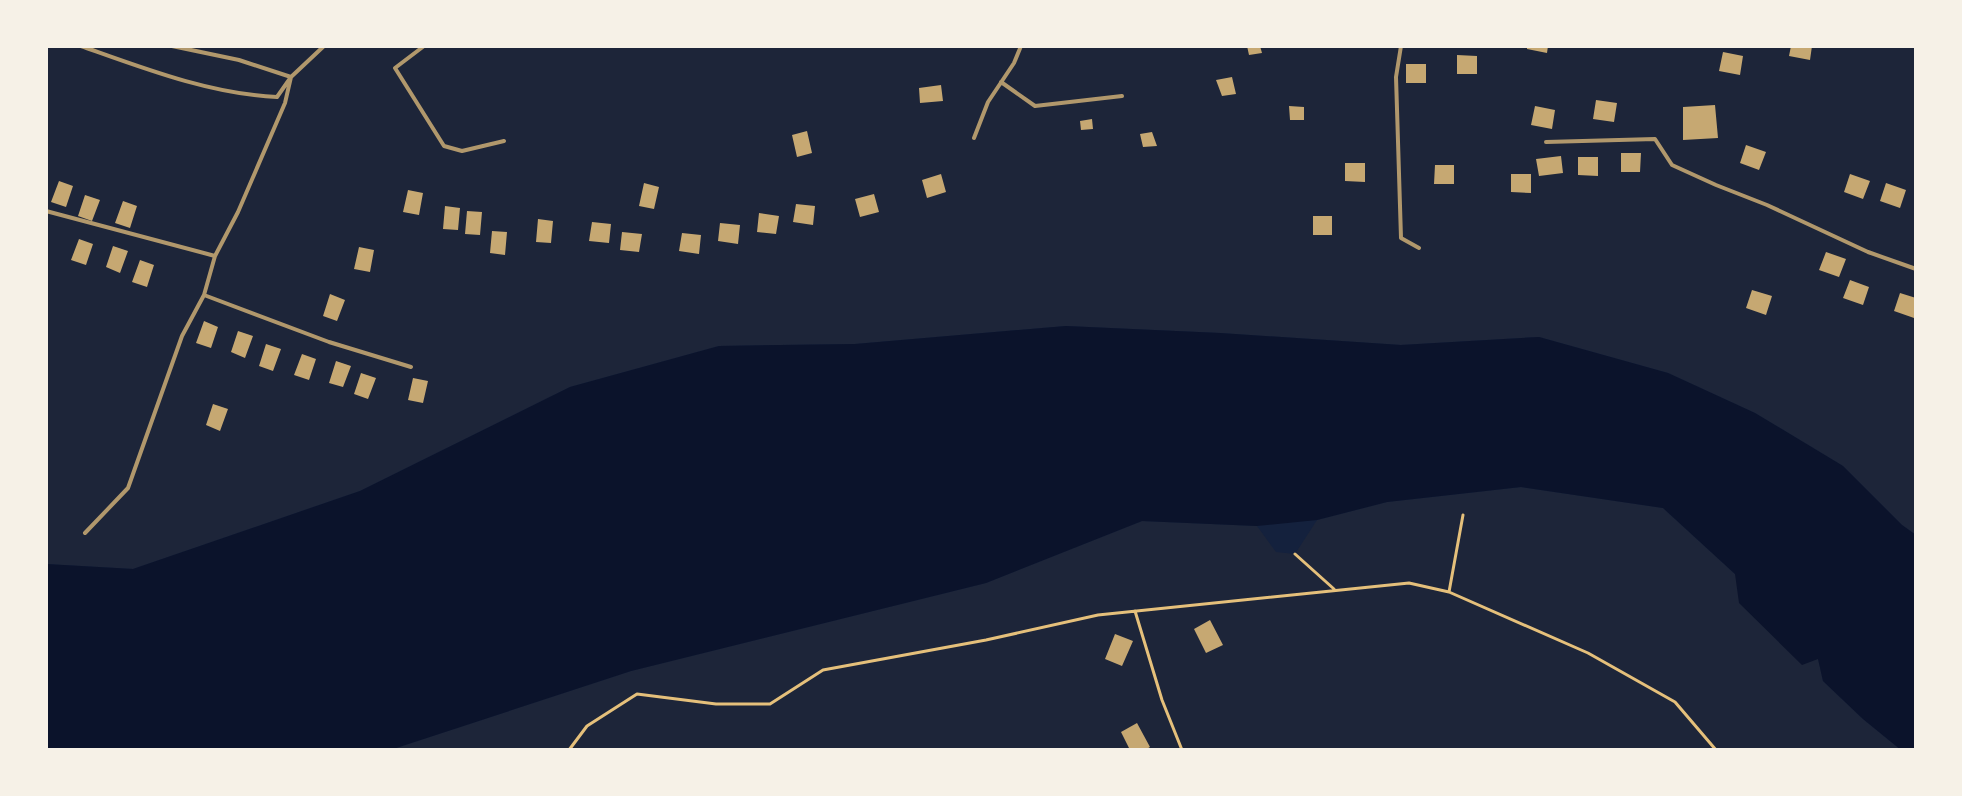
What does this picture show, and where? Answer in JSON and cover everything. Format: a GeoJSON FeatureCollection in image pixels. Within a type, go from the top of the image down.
{"type":"FeatureCollection","features":[{"type":"Feature","properties":{"kind":"lane"},"geometry":{"type":"LineString","coordinates":[[81,46],[158,73],[249,96],[277,97],[291,77],[324,46]]}},
{"type":"Feature","properties":{"kind":"lane"},"geometry":{"type":"LineString","coordinates":[[172,46],[239,60],[291,77]]}},
{"type":"Feature","properties":{"kind":"lane"},"geometry":{"type":"LineString","coordinates":[[424,46],[395,68],[444,146],[462,151],[504,141]]}},
{"type":"Feature","properties":{"kind":"lane"},"geometry":{"type":"LineString","coordinates":[[974,138],[988,102],[1014,63],[1021,46]]}},
{"type":"Feature","properties":{"kind":"lane"},"geometry":{"type":"LineString","coordinates":[[1401,46],[1396,77],[1401,238],[1419,248]]}},
{"type":"Feature","properties":{"kind":"lane"},"geometry":{"type":"LineString","coordinates":[[85,533],[128,488],[182,336],[204,295],[215,256],[238,212],[285,103],[291,77]]}},
{"type":"Feature","properties":{"kind":"lane"},"geometry":{"type":"LineString","coordinates":[[1001,82],[1035,106],[1122,96]]}},
{"type":"Feature","properties":{"kind":"lane"},"geometry":{"type":"LineString","coordinates":[[1546,142],[1655,139],[1672,165],[1868,252],[1916,269]]}},
{"type":"Feature","properties":{"kind":"lane"},"geometry":{"type":"LineString","coordinates":[[46,211],[215,256]]}},
{"type":"Feature","properties":{"kind":"lane"},"geometry":{"type":"LineString","coordinates":[[204,295],[329,342],[411,367]]}},
{"type":"Feature","properties":{"kind":"path"},"geometry":{"type":"LineString","coordinates":[[1449,592],[1463,515]]}},
{"type":"Feature","properties":{"kind":"path"},"geometry":{"type":"LineString","coordinates":[[1295,554],[1334,589]]}},
{"type":"Feature","properties":{"kind":"path"},"geometry":{"type":"LineString","coordinates":[[569,750],[587,726],[637,694],[716,704],[770,704],[823,670],[986,640],[1098,615],[1409,583],[1449,592],[1588,653],[1675,702],[1716,750]]}},
{"type":"Feature","properties":{"kind":"path"},"geometry":{"type":"LineString","coordinates":[[1135,611],[1162,700],[1182,750]]}},
{"type":"Feature","properties":{"kind":"shaded area"},"geometry":{"type":"Polygon","coordinates":[[[46,46],[1916,46],[1916,535],[1843,466],[1755,413],[1668,373],[1539,337],[1401,345],[1066,326],[855,344],[719,346],[570,387],[360,491],[133,569],[46,564],[46,46]]]}},
{"type":"Feature","properties":{"kind":"shaded area"},"geometry":{"type":"Polygon","coordinates":[[[1066,326],[1401,345],[1539,337],[1668,373],[1755,413],[1843,466],[1916,535],[1916,750],[1901,750],[1863,719],[1823,681],[1818,659],[1802,665],[1739,603],[1735,574],[1663,508],[1521,487],[1387,502],[1317,520],[1257,526],[1142,521],[986,583],[631,671],[390,750],[46,750],[46,564],[133,569],[360,491],[570,387],[719,346],[855,344],[1066,326]]]}},
{"type":"Feature","properties":{"kind":"shaded area"},"geometry":{"type":"Polygon","coordinates":[[[1521,487],[1663,508],[1735,574],[1818,658],[1823,681],[1901,750],[390,750],[631,671],[986,583],[1142,521],[1257,526],[1276,552],[1295,554],[1317,520],[1387,502],[1521,487]]]}},
{"type":"Feature","properties":{"kind":"building"},"geometry":{"type":"Polygon","coordinates":[[[1247,46],[1260,46],[1262,53],[1249,55],[1247,46]]]}},
{"type":"Feature","properties":{"kind":"building"},"geometry":{"type":"Polygon","coordinates":[[[1527,46],[1548,46],[1547,53],[1527,49],[1527,46]]]}},
{"type":"Feature","properties":{"kind":"building"},"geometry":{"type":"Polygon","coordinates":[[[1791,46],[1812,46],[1810,60],[1789,56],[1791,46]]]}},
{"type":"Feature","properties":{"kind":"building"},"geometry":{"type":"Polygon","coordinates":[[[1723,52],[1743,56],[1740,75],[1719,71],[1723,52]]]}},
{"type":"Feature","properties":{"kind":"building"},"geometry":{"type":"Polygon","coordinates":[[[1457,55],[1477,56],[1477,74],[1457,74],[1457,55]]]}},
{"type":"Feature","properties":{"kind":"building"},"geometry":{"type":"Polygon","coordinates":[[[1406,64],[1426,64],[1426,83],[1406,83],[1406,64]]]}},
{"type":"Feature","properties":{"kind":"building"},"geometry":{"type":"Polygon","coordinates":[[[1232,77],[1236,94],[1222,96],[1216,80],[1232,77]]]}},
{"type":"Feature","properties":{"kind":"building"},"geometry":{"type":"Polygon","coordinates":[[[941,85],[943,101],[920,103],[919,88],[941,85]]]}},
{"type":"Feature","properties":{"kind":"building"},"geometry":{"type":"Polygon","coordinates":[[[1596,100],[1617,103],[1614,122],[1593,119],[1596,100]]]}},
{"type":"Feature","properties":{"kind":"building"},"geometry":{"type":"Polygon","coordinates":[[[1715,105],[1718,138],[1683,140],[1683,107],[1715,105]]]}},
{"type":"Feature","properties":{"kind":"building"},"geometry":{"type":"Polygon","coordinates":[[[1289,106],[1304,107],[1304,120],[1290,120],[1289,106]]]}},
{"type":"Feature","properties":{"kind":"building"},"geometry":{"type":"Polygon","coordinates":[[[1535,106],[1555,110],[1552,129],[1531,125],[1535,106]]]}},
{"type":"Feature","properties":{"kind":"building"},"geometry":{"type":"Polygon","coordinates":[[[1092,119],[1093,129],[1081,130],[1080,121],[1092,119]]]}},
{"type":"Feature","properties":{"kind":"building"},"geometry":{"type":"Polygon","coordinates":[[[807,131],[812,153],[797,157],[792,135],[807,131]]]}},
{"type":"Feature","properties":{"kind":"building"},"geometry":{"type":"Polygon","coordinates":[[[1152,132],[1157,146],[1143,147],[1140,134],[1152,132]]]}},
{"type":"Feature","properties":{"kind":"building"},"geometry":{"type":"Polygon","coordinates":[[[1746,145],[1766,152],[1759,170],[1740,163],[1746,145]]]}},
{"type":"Feature","properties":{"kind":"building"},"geometry":{"type":"Polygon","coordinates":[[[1621,153],[1641,153],[1640,172],[1621,172],[1621,153]]]}},
{"type":"Feature","properties":{"kind":"building"},"geometry":{"type":"Polygon","coordinates":[[[1561,156],[1563,173],[1539,176],[1536,159],[1561,156]]]}},
{"type":"Feature","properties":{"kind":"building"},"geometry":{"type":"Polygon","coordinates":[[[1578,157],[1598,157],[1598,176],[1578,175],[1578,157]]]}},
{"type":"Feature","properties":{"kind":"building"},"geometry":{"type":"Polygon","coordinates":[[[1345,163],[1365,163],[1365,182],[1345,181],[1345,163]]]}},
{"type":"Feature","properties":{"kind":"building"},"geometry":{"type":"Polygon","coordinates":[[[1435,165],[1454,165],[1454,184],[1434,184],[1435,165]]]}},
{"type":"Feature","properties":{"kind":"building"},"geometry":{"type":"Polygon","coordinates":[[[941,174],[946,192],[927,198],[922,180],[941,174]]]}},
{"type":"Feature","properties":{"kind":"building"},"geometry":{"type":"Polygon","coordinates":[[[1511,174],[1531,174],[1531,193],[1511,192],[1511,174]]]}},
{"type":"Feature","properties":{"kind":"building"},"geometry":{"type":"Polygon","coordinates":[[[1850,174],[1870,181],[1863,199],[1844,192],[1850,174]]]}},
{"type":"Feature","properties":{"kind":"building"},"geometry":{"type":"Polygon","coordinates":[[[59,181],[73,186],[66,207],[51,202],[59,181]]]}},
{"type":"Feature","properties":{"kind":"building"},"geometry":{"type":"Polygon","coordinates":[[[644,183],[659,187],[654,209],[639,206],[644,183]]]}},
{"type":"Feature","properties":{"kind":"building"},"geometry":{"type":"Polygon","coordinates":[[[1886,183],[1906,190],[1900,208],[1880,201],[1886,183]]]}},
{"type":"Feature","properties":{"kind":"building"},"geometry":{"type":"Polygon","coordinates":[[[408,190],[423,193],[419,215],[403,212],[408,190]]]}},
{"type":"Feature","properties":{"kind":"building"},"geometry":{"type":"Polygon","coordinates":[[[874,194],[879,212],[860,217],[855,199],[874,194]]]}},
{"type":"Feature","properties":{"kind":"building"},"geometry":{"type":"Polygon","coordinates":[[[85,195],[100,200],[92,221],[78,216],[85,195]]]}},
{"type":"Feature","properties":{"kind":"building"},"geometry":{"type":"Polygon","coordinates":[[[123,201],[137,206],[130,228],[115,223],[123,201]]]}},
{"type":"Feature","properties":{"kind":"building"},"geometry":{"type":"Polygon","coordinates":[[[796,204],[815,206],[813,225],[793,222],[796,204]]]}},
{"type":"Feature","properties":{"kind":"building"},"geometry":{"type":"Polygon","coordinates":[[[445,206],[460,208],[458,230],[443,229],[445,206]]]}},
{"type":"Feature","properties":{"kind":"building"},"geometry":{"type":"Polygon","coordinates":[[[467,211],[482,212],[480,235],[465,234],[467,211]]]}},
{"type":"Feature","properties":{"kind":"building"},"geometry":{"type":"Polygon","coordinates":[[[759,213],[779,216],[776,234],[757,232],[759,213]]]}},
{"type":"Feature","properties":{"kind":"building"},"geometry":{"type":"Polygon","coordinates":[[[1313,216],[1332,216],[1332,235],[1313,235],[1313,216]]]}},
{"type":"Feature","properties":{"kind":"building"},"geometry":{"type":"Polygon","coordinates":[[[538,219],[553,221],[551,243],[536,242],[538,219]]]}},
{"type":"Feature","properties":{"kind":"building"},"geometry":{"type":"Polygon","coordinates":[[[592,222],[611,224],[609,243],[589,241],[592,222]]]}},
{"type":"Feature","properties":{"kind":"building"},"geometry":{"type":"Polygon","coordinates":[[[720,223],[740,225],[738,244],[718,241],[720,223]]]}},
{"type":"Feature","properties":{"kind":"building"},"geometry":{"type":"Polygon","coordinates":[[[492,231],[507,232],[505,255],[490,253],[492,231]]]}},
{"type":"Feature","properties":{"kind":"building"},"geometry":{"type":"Polygon","coordinates":[[[622,232],[642,234],[639,252],[620,250],[622,232]]]}},
{"type":"Feature","properties":{"kind":"building"},"geometry":{"type":"Polygon","coordinates":[[[682,233],[701,235],[699,254],[679,251],[682,233]]]}},
{"type":"Feature","properties":{"kind":"building"},"geometry":{"type":"Polygon","coordinates":[[[79,239],[93,244],[86,265],[71,260],[79,239]]]}},
{"type":"Feature","properties":{"kind":"building"},"geometry":{"type":"Polygon","coordinates":[[[113,246],[128,251],[120,273],[106,267],[113,246]]]}},
{"type":"Feature","properties":{"kind":"building"},"geometry":{"type":"Polygon","coordinates":[[[359,247],[374,250],[370,272],[354,269],[359,247]]]}},
{"type":"Feature","properties":{"kind":"building"},"geometry":{"type":"Polygon","coordinates":[[[1826,252],[1846,259],[1839,277],[1819,270],[1826,252]]]}},
{"type":"Feature","properties":{"kind":"building"},"geometry":{"type":"Polygon","coordinates":[[[140,260],[154,265],[147,287],[132,282],[140,260]]]}},
{"type":"Feature","properties":{"kind":"building"},"geometry":{"type":"Polygon","coordinates":[[[1850,280],[1869,287],[1863,305],[1843,298],[1850,280]]]}},
{"type":"Feature","properties":{"kind":"building"},"geometry":{"type":"Polygon","coordinates":[[[1752,290],[1772,296],[1766,315],[1746,308],[1752,290]]]}},
{"type":"Feature","properties":{"kind":"building"},"geometry":{"type":"Polygon","coordinates":[[[1900,293],[1916,298],[1914,318],[1894,311],[1900,293]]]}},
{"type":"Feature","properties":{"kind":"building"},"geometry":{"type":"Polygon","coordinates":[[[330,294],[345,300],[337,321],[323,316],[330,294]]]}},
{"type":"Feature","properties":{"kind":"building"},"geometry":{"type":"Polygon","coordinates":[[[204,321],[218,327],[211,348],[196,343],[204,321]]]}},
{"type":"Feature","properties":{"kind":"building"},"geometry":{"type":"Polygon","coordinates":[[[238,331],[253,336],[245,358],[231,352],[238,331]]]}},
{"type":"Feature","properties":{"kind":"building"},"geometry":{"type":"Polygon","coordinates":[[[266,344],[281,349],[273,371],[259,366],[266,344]]]}},
{"type":"Feature","properties":{"kind":"building"},"geometry":{"type":"Polygon","coordinates":[[[302,354],[316,359],[309,380],[294,375],[302,354]]]}},
{"type":"Feature","properties":{"kind":"building"},"geometry":{"type":"Polygon","coordinates":[[[336,361],[351,366],[343,387],[329,383],[336,361]]]}},
{"type":"Feature","properties":{"kind":"building"},"geometry":{"type":"Polygon","coordinates":[[[361,373],[376,378],[368,399],[354,394],[361,373]]]}},
{"type":"Feature","properties":{"kind":"building"},"geometry":{"type":"Polygon","coordinates":[[[413,378],[428,381],[423,403],[408,400],[413,378]]]}},
{"type":"Feature","properties":{"kind":"building"},"geometry":{"type":"Polygon","coordinates":[[[213,404],[228,409],[220,431],[206,425],[213,404]]]}},
{"type":"Feature","properties":{"kind":"building"},"geometry":{"type":"Polygon","coordinates":[[[1210,620],[1223,645],[1206,653],[1194,629],[1210,620]]]}},
{"type":"Feature","properties":{"kind":"building"},"geometry":{"type":"Polygon","coordinates":[[[1115,634],[1133,641],[1122,666],[1105,659],[1115,634]]]}},
{"type":"Feature","properties":{"kind":"building"},"geometry":{"type":"Polygon","coordinates":[[[1137,723],[1150,747],[1145,750],[1130,750],[1121,732],[1137,723]]]}}]}
